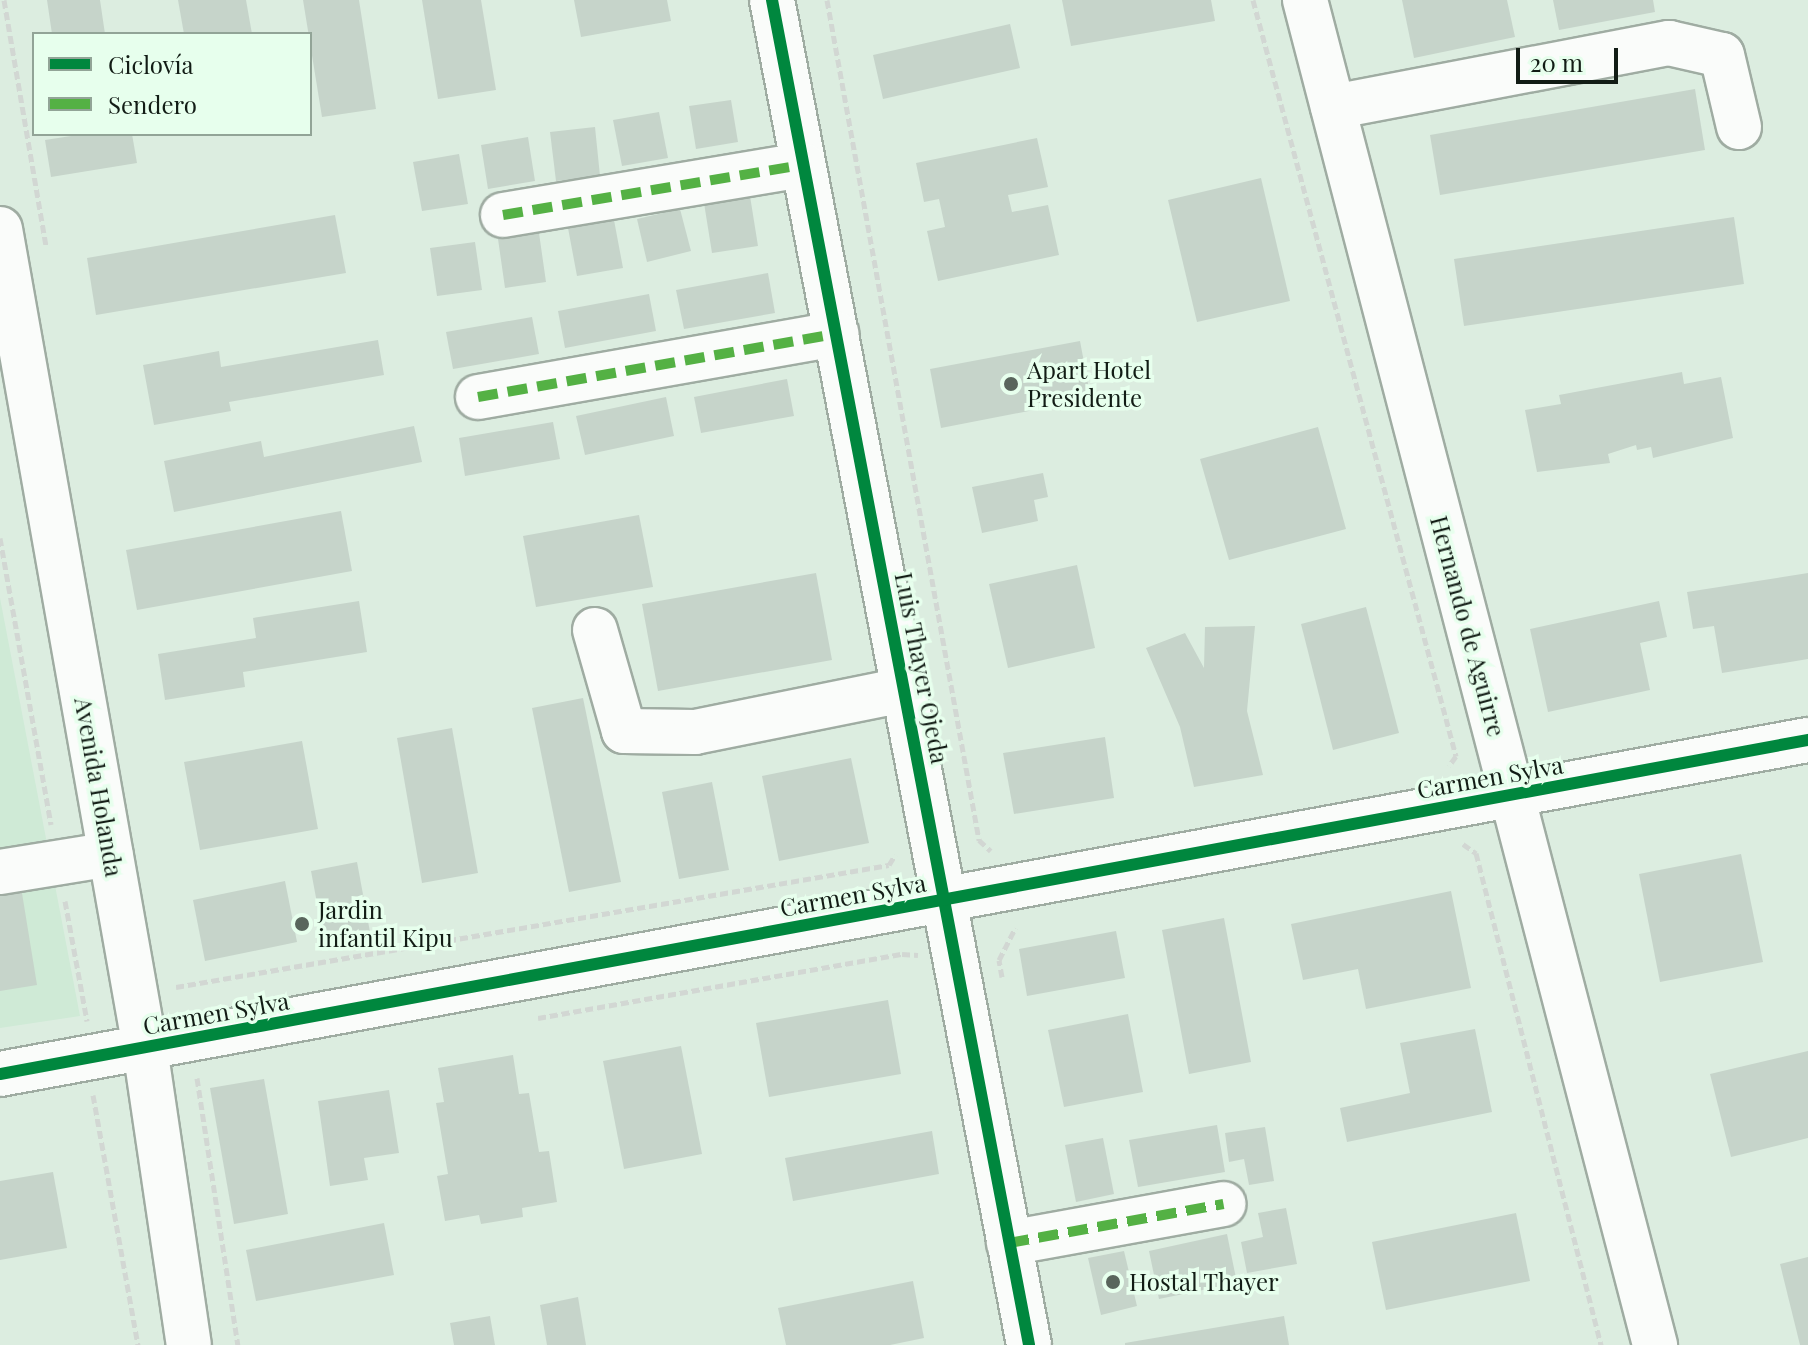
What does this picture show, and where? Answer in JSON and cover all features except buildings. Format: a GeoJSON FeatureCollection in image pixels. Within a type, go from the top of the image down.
{"type":"FeatureCollection","features":[{"type":"Feature","properties":{"kind":"street","name":"Luis Thayer Ojeda"},"geometry":{"type":"LineString","coordinates":[[772,0],[1029,1345]]}},
{"type":"Feature","properties":{"kind":"street","name":"Hernando de Aguirre"},"geometry":{"type":"LineString","coordinates":[[1305,0],[1655,1345]]}},
{"type":"Feature","properties":{"kind":"street"},"geometry":{"type":"LineString","coordinates":[[1333,107],[1669,43],[1722,55],[1739,127]]}},
{"type":"Feature","properties":{"kind":"street"},"geometry":{"type":"LineString","coordinates":[[503,215],[803,165]]}},
{"type":"Feature","properties":{"kind":"street","name":"Avenida Holanda"},"geometry":{"type":"LineString","coordinates":[[0,229],[145,1048],[189,1345]]}},
{"type":"Feature","properties":{"kind":"street"},"geometry":{"type":"LineString","coordinates":[[478,397],[836,334]]}},
{"type":"Feature","properties":{"kind":"street"},"geometry":{"type":"LineString","coordinates":[[595,630],[624,731],[695,732],[904,690]]}},
{"type":"Feature","properties":{"kind":"street","name":"Carmen Sylva"},"geometry":{"type":"LineString","coordinates":[[0,1074],[1808,740]]}},
{"type":"Feature","properties":{"kind":"street"},"geometry":{"type":"LineString","coordinates":[[0,872],[111,854]]}},
{"type":"Feature","properties":{"kind":"street"},"geometry":{"type":"LineString","coordinates":[[1009,1243],[1223,1204]]}},
{"type":"Feature","properties":{"kind":"path"},"geometry":{"type":"LineString","coordinates":[[827,0],[979,840],[998,857]]}},
{"type":"Feature","properties":{"kind":"path"},"geometry":{"type":"LineString","coordinates":[[1253,0],[1456,756],[1440,780]]}},
{"type":"Feature","properties":{"kind":"path"},"geometry":{"type":"LineString","coordinates":[[0,538],[88,1025]]}},
{"type":"Feature","properties":{"kind":"path"},"geometry":{"type":"LineString","coordinates":[[1458,841],[1476,853],[1601,1345]]}},
{"type":"Feature","properties":{"kind":"path"},"geometry":{"type":"LineString","coordinates":[[176,987],[889,865]]}},
{"type":"Feature","properties":{"kind":"path"},"geometry":{"type":"LineString","coordinates":[[526,1020],[902,954]]}},
{"type":"Feature","properties":{"kind":"path"},"geometry":{"type":"LineString","coordinates":[[212,1075],[196,1078],[238,1345]]}},
{"type":"Feature","properties":{"kind":"path"},"geometry":{"type":"LineString","coordinates":[[95,1095],[138,1345]]}},
{"type":"Feature","properties":{"kind":"shaded area"},"geometry":{"type":"Polygon","coordinates":[[[0,598],[80,1016],[0,1028],[0,598]]]}},
{"type":"Feature","properties":{"kind":"marked path"},"geometry":{"type":"LineString","coordinates":[[503,215],[803,165]]}},
{"type":"Feature","properties":{"kind":"marked path"},"geometry":{"type":"LineString","coordinates":[[478,397],[836,334]]}},
{"type":"Feature","properties":{"kind":"marked path"},"geometry":{"type":"LineString","coordinates":[[1009,1243],[1223,1204]]}},
{"type":"Feature","properties":{"kind":"cycle path"},"geometry":{"type":"LineString","coordinates":[[772,0],[1029,1345]]}},
{"type":"Feature","properties":{"kind":"cycle path"},"geometry":{"type":"LineString","coordinates":[[0,1074],[1808,740]]}},
{"type":"Feature","properties":{"kind":"place","name":"Apart Hotel Presidente"},"geometry":{"type":"Point","coordinates":[1011,384]}},
{"type":"Feature","properties":{"kind":"place","name":"Jardin infantil Kipu"},"geometry":{"type":"Point","coordinates":[302,924]}},
{"type":"Feature","properties":{"kind":"place","name":"Hostal Thayer"},"geometry":{"type":"Point","coordinates":[1113,1282]}}]}
